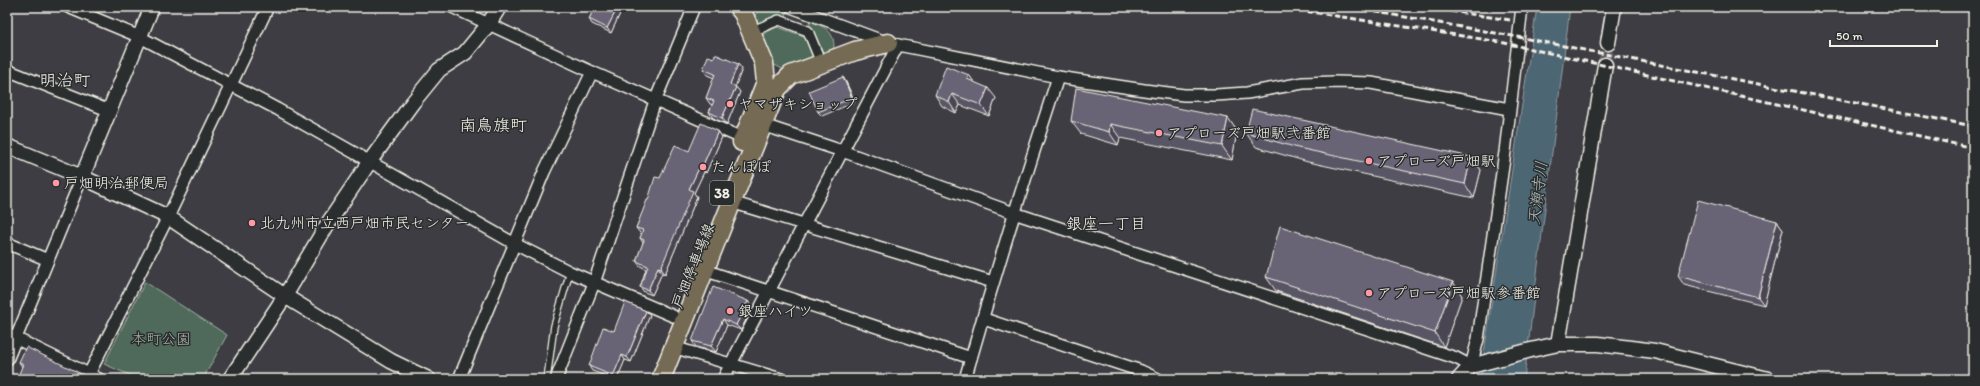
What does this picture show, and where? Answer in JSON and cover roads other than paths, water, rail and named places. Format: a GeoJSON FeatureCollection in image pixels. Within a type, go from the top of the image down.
{"type":"FeatureCollection","features":[{"type":"Feature","properties":{"kind":"main road","name":"戸畑停車場線"},"geometry":{"type":"LineString","coordinates":[[648,379],[766,82],[764,63],[743,12],[738,7]]}},
{"type":"Feature","properties":{"kind":"main road","name":"戸畑停車場線"},"geometry":{"type":"LineString","coordinates":[[661,379],[777,89],[791,75],[855,51],[893,44]]}},
{"type":"Feature","properties":{"kind":"main road"},"geometry":{"type":"LineString","coordinates":[[764,63],[776,74],[791,75]]}},
{"type":"Feature","properties":{"kind":"street"},"geometry":{"type":"LineString","coordinates":[[68,7],[140,37],[370,161],[516,244],[570,272],[673,316]]}},
{"type":"Feature","properties":{"kind":"street"},"geometry":{"type":"LineString","coordinates":[[7,360],[11,336],[48,260],[152,7]]}},
{"type":"Feature","properties":{"kind":"street"},"geometry":{"type":"LineString","coordinates":[[11,336],[94,377],[168,216],[268,7]]}},
{"type":"Feature","properties":{"kind":"street"},"geometry":{"type":"LineString","coordinates":[[452,7],[488,25],[655,101],[744,139]]}},
{"type":"Feature","properties":{"kind":"street"},"geometry":{"type":"LineString","coordinates":[[230,379],[285,296],[327,225],[370,161],[413,102],[439,70],[465,53],[488,25],[499,7]]}},
{"type":"Feature","properties":{"kind":"street"},"geometry":{"type":"LineString","coordinates":[[556,379],[594,283],[655,101],[694,7]]}},
{"type":"Feature","properties":{"kind":"street"},"geometry":{"type":"LineString","coordinates":[[791,7],[893,44],[1058,77],[1184,95],[1247,93],[1303,83],[1371,83],[1509,109]]}},
{"type":"Feature","properties":{"kind":"street"},"geometry":{"type":"LineString","coordinates":[[1459,379],[1471,366],[1478,339],[1505,152],[1522,7]]}},
{"type":"Feature","properties":{"kind":"street"},"geometry":{"type":"LineString","coordinates":[[1608,43],[1614,7]]}},
{"type":"Feature","properties":{"kind":"street"},"geometry":{"type":"LineString","coordinates":[[796,26],[799,17]]}},
{"type":"Feature","properties":{"kind":"street"},"geometry":{"type":"LineString","coordinates":[[755,30],[779,20],[808,31],[819,58]]}},
{"type":"Feature","properties":{"kind":"street"},"geometry":{"type":"LineString","coordinates":[[723,379],[805,224],[893,44]]}},
{"type":"Feature","properties":{"kind":"street"},"geometry":{"type":"LineString","coordinates":[[1558,344],[1605,65]]}},
{"type":"Feature","properties":{"kind":"street"},"geometry":{"type":"LineString","coordinates":[[7,70],[110,111]]}},
{"type":"Feature","properties":{"kind":"street"},"geometry":{"type":"LineString","coordinates":[[459,379],[516,244],[544,172],[592,72]]}},
{"type":"Feature","properties":{"kind":"street"},"geometry":{"type":"LineString","coordinates":[[965,379],[984,319],[993,282],[1014,212],[1058,77]]}},
{"type":"Feature","properties":{"kind":"street"},"geometry":{"type":"LineString","coordinates":[[763,125],[842,151],[1014,212],[1456,358],[1471,366],[1558,344],[1598,344],[1628,346],[1655,351],[1768,379]]}},
{"type":"Feature","properties":{"kind":"street"},"geometry":{"type":"LineString","coordinates":[[7,146],[82,177],[168,216],[285,296],[391,361],[428,379]]}},
{"type":"Feature","properties":{"kind":"street"},"geometry":{"type":"LineString","coordinates":[[731,202],[993,282]]}},
{"type":"Feature","properties":{"kind":"street"},"geometry":{"type":"LineString","coordinates":[[7,243],[48,260]]}},
{"type":"Feature","properties":{"kind":"street"},"geometry":{"type":"LineString","coordinates":[[704,270],[971,358]]}},
{"type":"Feature","properties":{"kind":"street"},"geometry":{"type":"LineString","coordinates":[[984,319],[1141,371],[1158,379]]}},
{"type":"Feature","properties":{"kind":"street"},"geometry":{"type":"LineString","coordinates":[[673,347],[781,379]]}},
{"type":"Feature","properties":{"kind":"lane"},"geometry":{"type":"LineString","coordinates":[[547,379],[554,326],[570,272]]}},
{"type":"Feature","properties":{"kind":"water","name":"天瀬寺川"},"geometry":{"type":"Polygon","coordinates":[[[1537,7],[1570,7],[1524,379],[1480,379],[1537,7]]]}},
{"type":"Feature","properties":{"kind":"tunnel"},"geometry":{"type":"LineString","coordinates":[[1605,65],[1608,43]]}},
{"type":"Feature","properties":{"kind":"railway"},"geometry":{"type":"LineString","coordinates":[[1280,7],[1500,42],[1973,148]]}},
{"type":"Feature","properties":{"kind":"railway"},"geometry":{"type":"LineString","coordinates":[[1349,7],[1518,37],[1973,126]]}},
{"type":"Feature","properties":{"kind":"railway"},"geometry":{"type":"LineString","coordinates":[[1424,7],[1510,20]]}},
{"type":"Feature","properties":{"kind":"place","name":"ヤマザキショップ"},"geometry":{"type":"Point","coordinates":[730,104]}},
{"type":"Feature","properties":{"kind":"place","name":"アプローズ戸畑駅弐番館"},"geometry":{"type":"Point","coordinates":[1159,133]}},
{"type":"Feature","properties":{"kind":"place","name":"アプローズ戸畑駅"},"geometry":{"type":"Point","coordinates":[1369,161]}},
{"type":"Feature","properties":{"kind":"place","name":"たんぽぽ"},"geometry":{"type":"Point","coordinates":[703,167]}},
{"type":"Feature","properties":{"kind":"place","name":"戸畑明治郵便局"},"geometry":{"type":"Point","coordinates":[56,183]}},
{"type":"Feature","properties":{"kind":"place","name":"北九州市立西戸畑市民センター"},"geometry":{"type":"Point","coordinates":[252,223]}},
{"type":"Feature","properties":{"kind":"place","name":"アプローズ戸畑駅参番館"},"geometry":{"type":"Point","coordinates":[1369,293]}},
{"type":"Feature","properties":{"kind":"place","name":"銀座ハイツ"},"geometry":{"type":"Point","coordinates":[730,311]}},
{"type":"Feature","properties":{"kind":"district","name":"明治町"},"geometry":{"type":"Point","coordinates":[65,80]}},
{"type":"Feature","properties":{"kind":"district","name":"南鳥旗町"},"geometry":{"type":"Point","coordinates":[493,125]}},
{"type":"Feature","properties":{"kind":"district","name":"銀座一丁目"},"geometry":{"type":"Point","coordinates":[1106,223]}},
{"type":"Feature","properties":{"kind":"park label","name":"本町公園"},"geometry":{"type":"Point","coordinates":[161,339]}}]}
